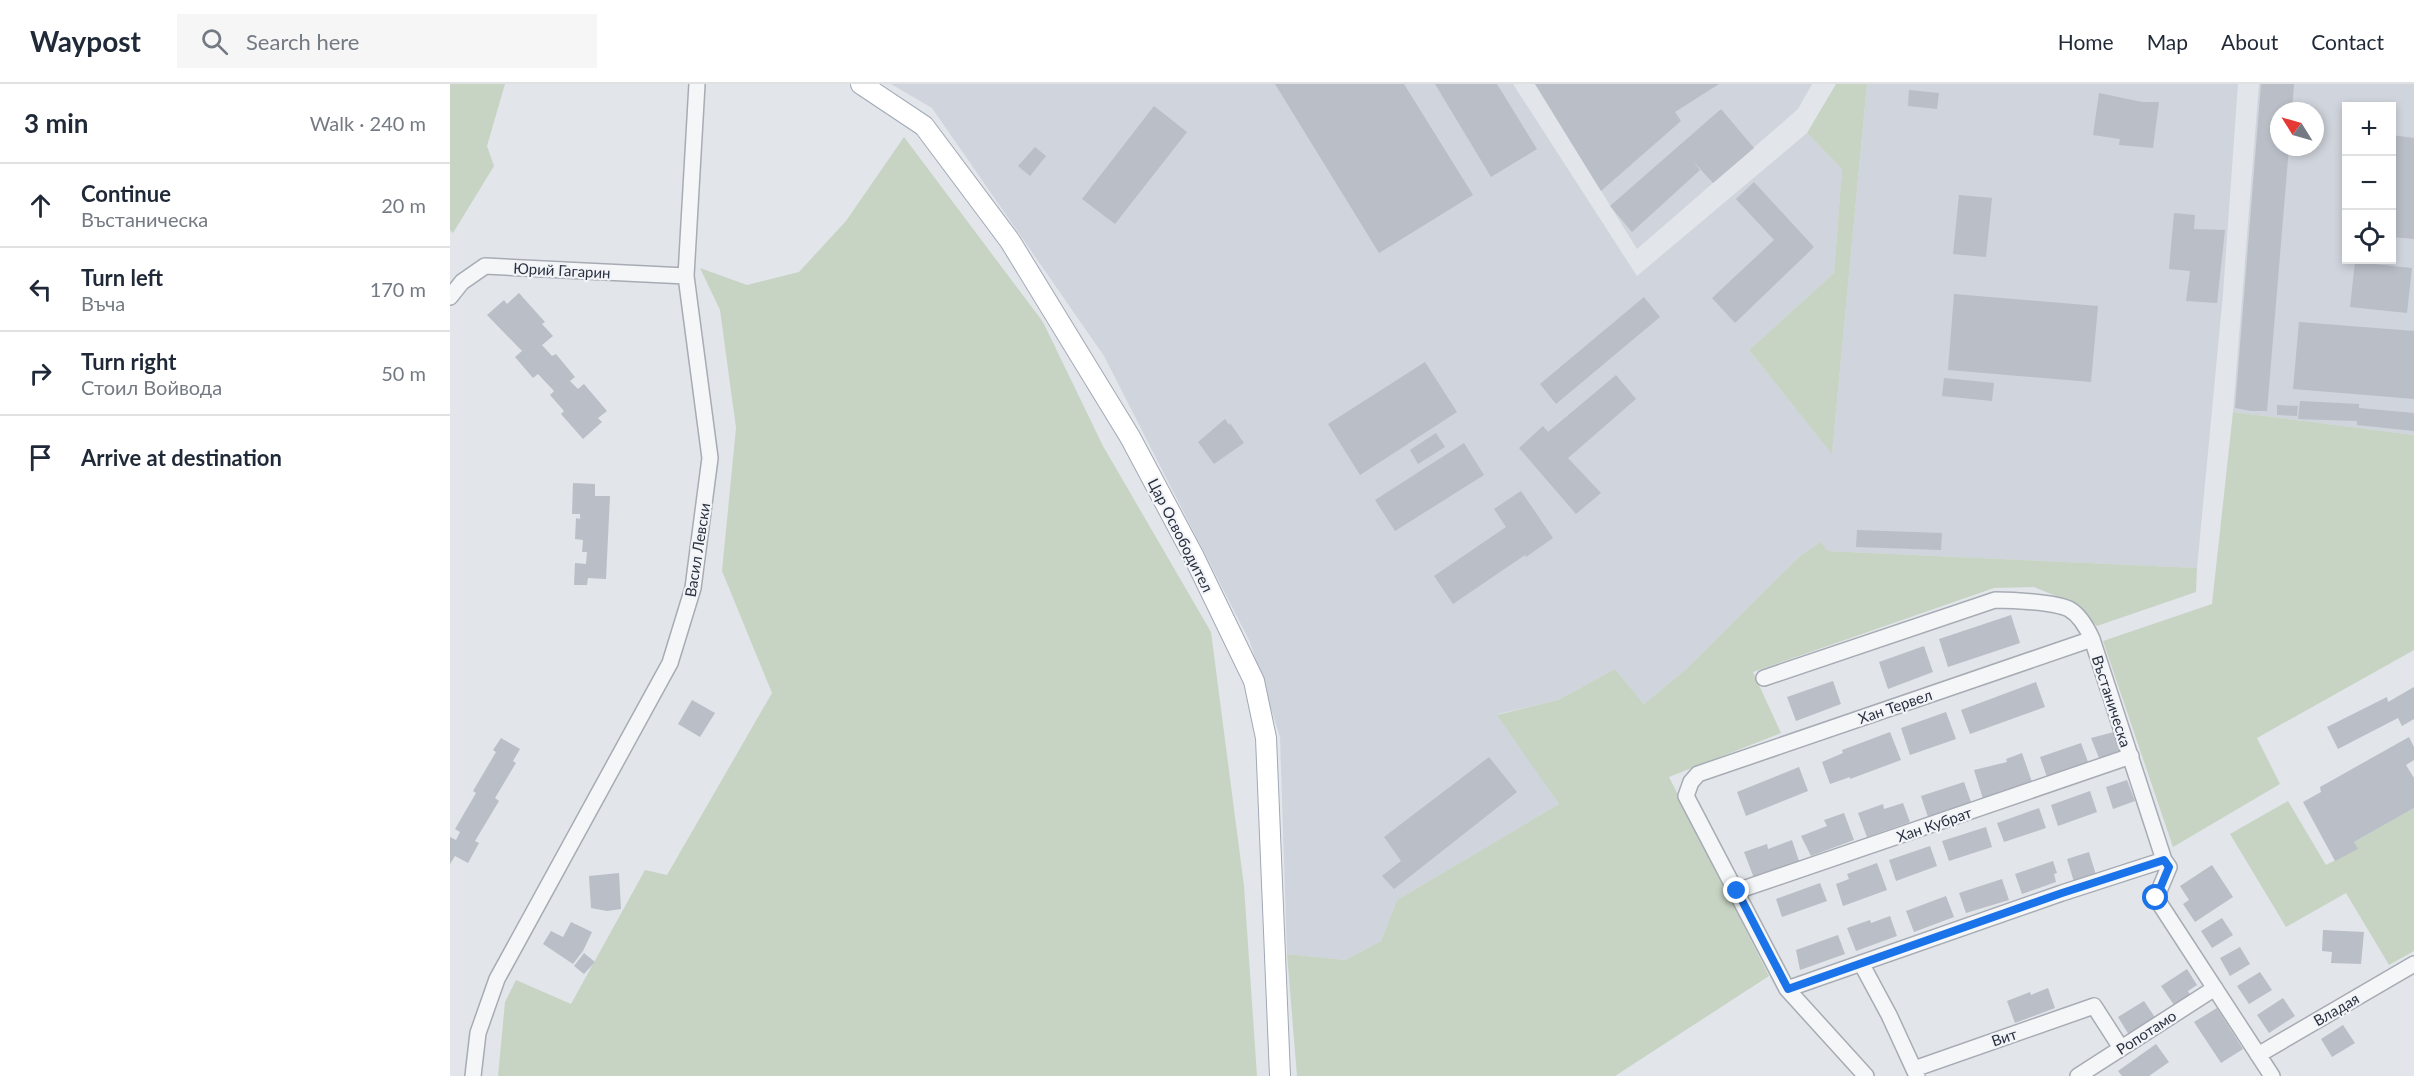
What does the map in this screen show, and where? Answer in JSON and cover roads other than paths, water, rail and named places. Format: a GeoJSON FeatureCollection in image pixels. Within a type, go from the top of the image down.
{"type":"FeatureCollection","features":[{"type":"Feature","properties":{"kind":"main road","name":"Цар Освободител"},"geometry":{"type":"LineString","coordinates":[[861,84],[924,126],[1010,241],[1130,437],[1194,557],[1254,681],[1266,738],[1280,1076]]}},
{"type":"Feature","properties":{"kind":"street","name":"Васил Левски"},"geometry":{"type":"LineString","coordinates":[[473,1076],[478,1033],[497,979],[670,663],[693,588],[710,458],[686,276],[697,84]]}},
{"type":"Feature","properties":{"kind":"street","name":"Юрий Гагарин"},"geometry":{"type":"LineString","coordinates":[[450,297],[462,282],[485,266],[686,276]]}},
{"type":"Feature","properties":{"kind":"street","name":"Въстаническа"},"geometry":{"type":"LineString","coordinates":[[1764,678],[1995,600],[2013,600],[2069,609],[2083,622],[2092,639],[2164,860],[2169,867],[2156,898],[2272,1076]]}},
{"type":"Feature","properties":{"kind":"street","name":"Хан Тервел"},"geometry":{"type":"LineString","coordinates":[[1737,891],[1686,796],[1691,782],[1698,774],[2092,639]]}},
{"type":"Feature","properties":{"kind":"street","name":"Хан Кубрат"},"geometry":{"type":"LineString","coordinates":[[1737,891],[2131,756]]}},
{"type":"Feature","properties":{"kind":"street"},"geometry":{"type":"LineString","coordinates":[[1788,989],[2164,860]]}},
{"type":"Feature","properties":{"kind":"street"},"geometry":{"type":"LineString","coordinates":[[1737,891],[1788,989],[1866,1076]]}},
{"type":"Feature","properties":{"kind":"street"},"geometry":{"type":"LineString","coordinates":[[1861,963],[1889,1015],[1915,1073]]}},
{"type":"Feature","properties":{"kind":"street","name":"Владая"},"geometry":{"type":"LineString","coordinates":[[2258,1055],[2414,964]]}},
{"type":"Feature","properties":{"kind":"street","name":"Ропотамо"},"geometry":{"type":"LineString","coordinates":[[2078,1076],[2215,988]]}},
{"type":"Feature","properties":{"kind":"street","name":"Вит"},"geometry":{"type":"LineString","coordinates":[[1915,1073],[2094,1006],[2121,1048]]}}]}
